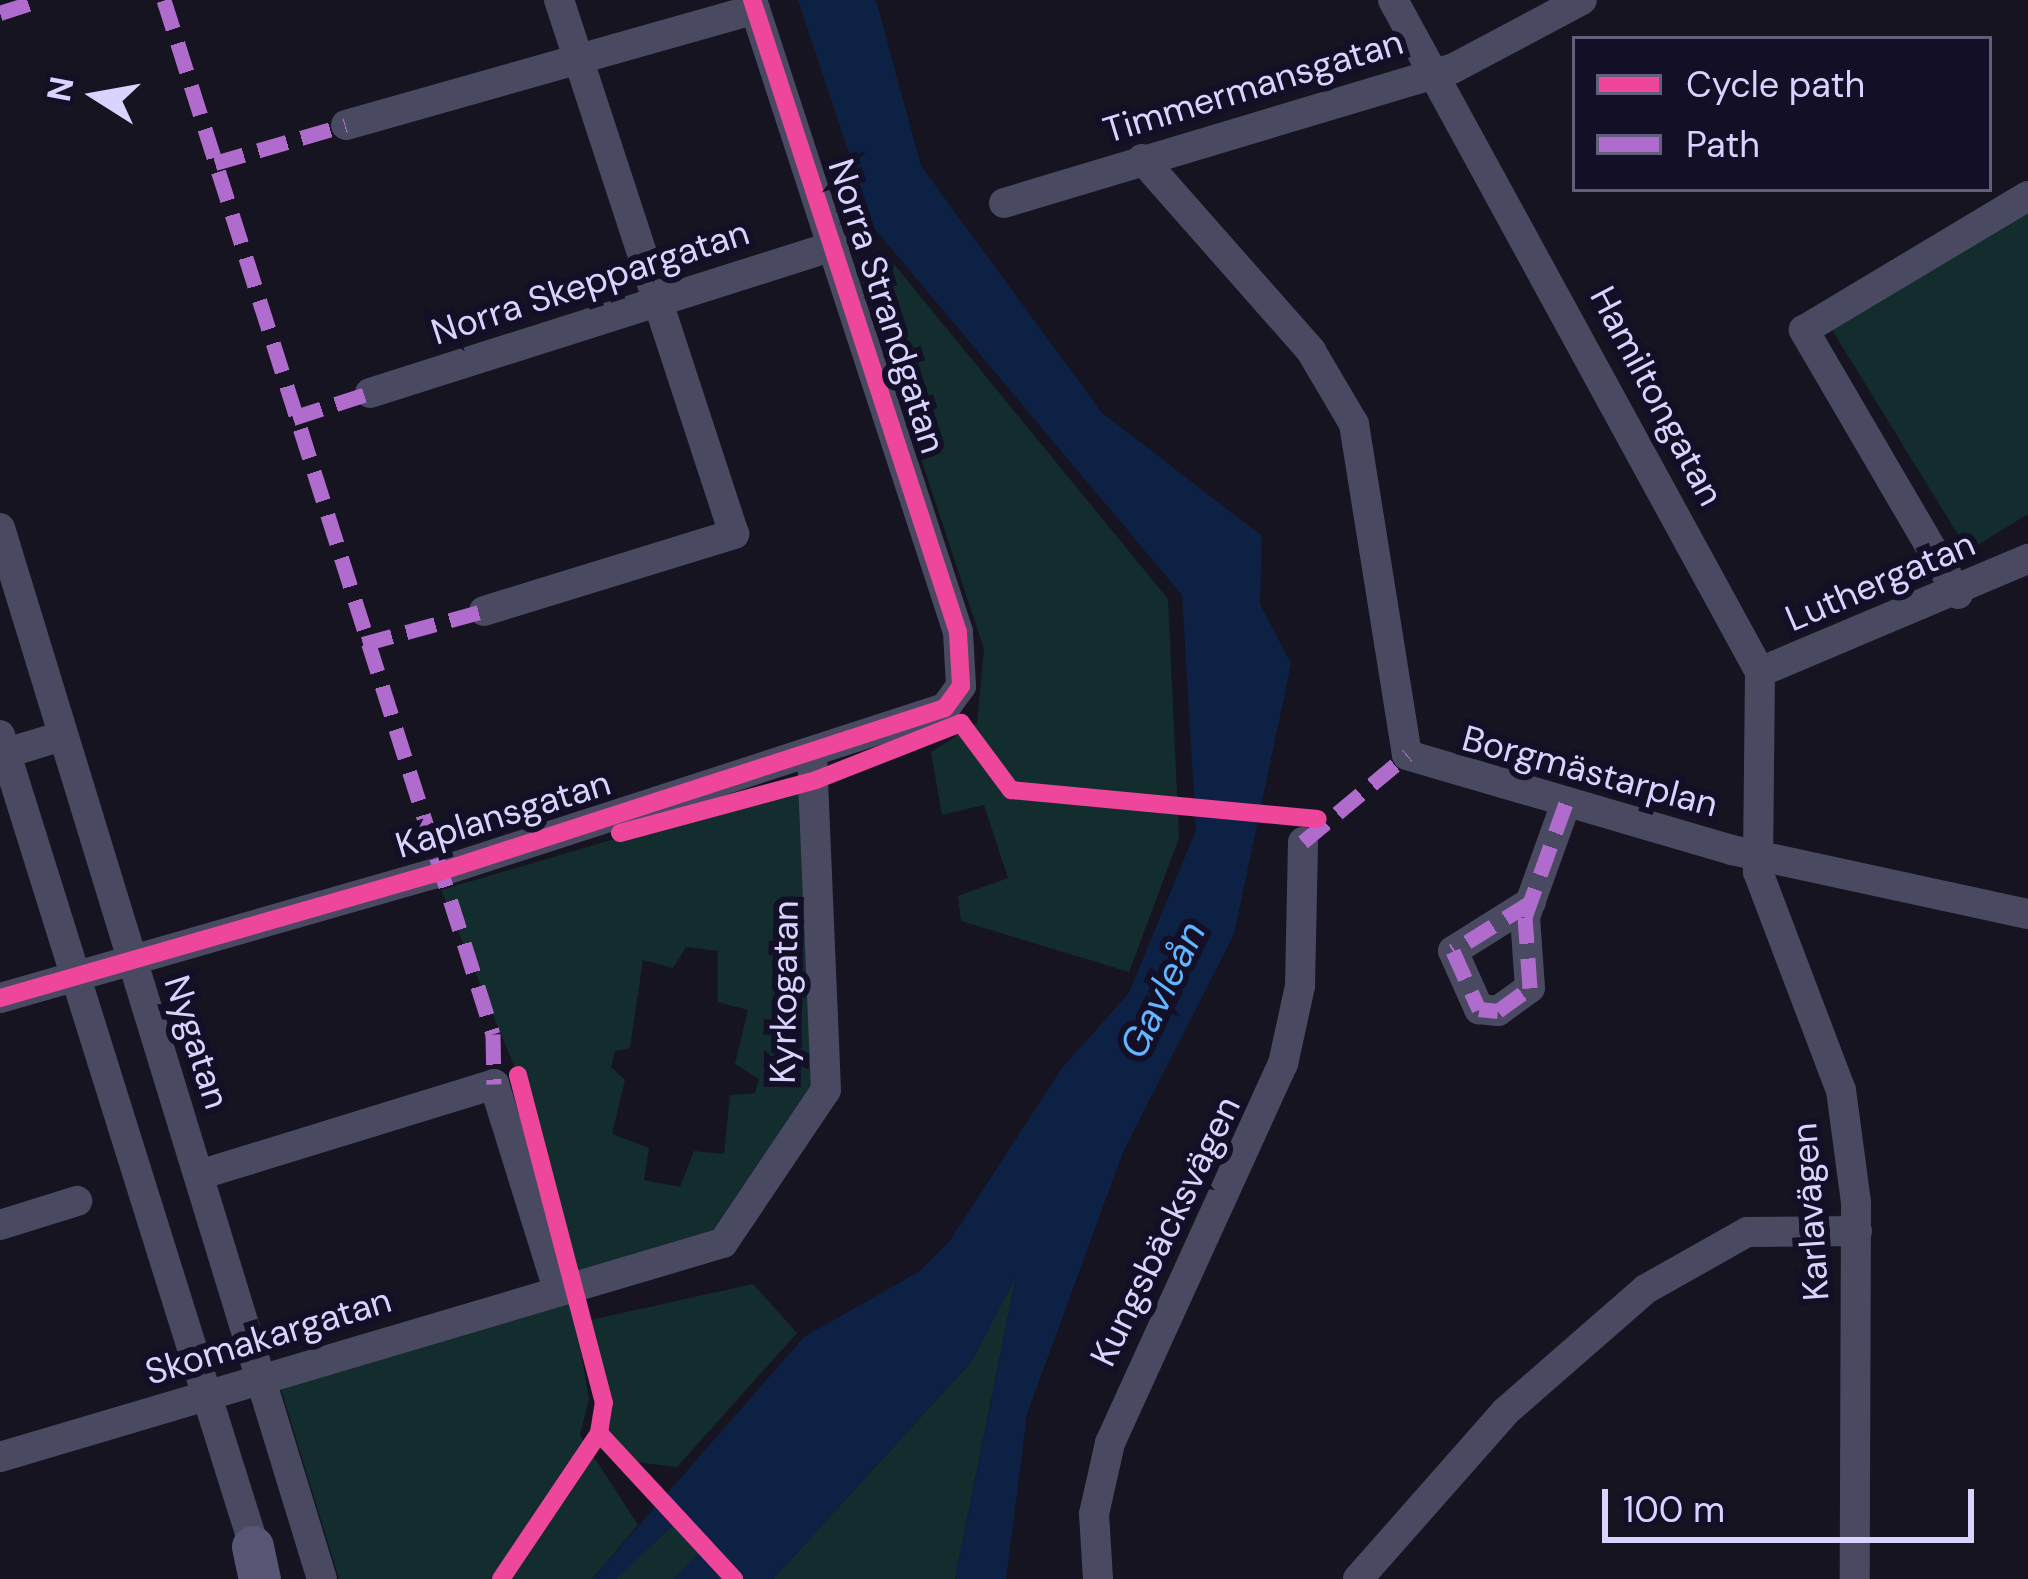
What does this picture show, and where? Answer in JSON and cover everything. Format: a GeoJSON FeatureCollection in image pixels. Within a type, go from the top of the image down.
{"type":"FeatureCollection","features":[{"type":"Feature","properties":{"kind":"street"},"geometry":{"type":"LineString","coordinates":[[484,611],[734,534],[559,0]]}},
{"type":"Feature","properties":{"kind":"street","name":"Hamiltongatan"},"geometry":{"type":"LineString","coordinates":[[1393,0],[1427,74],[1760,672]]}},
{"type":"Feature","properties":{"kind":"street","name":"Timmermansgatan"},"geometry":{"type":"LineString","coordinates":[[1004,203],[1427,74],[1582,0]]}},
{"type":"Feature","properties":{"kind":"street"},"geometry":{"type":"LineString","coordinates":[[346,125],[579,61],[754,5]]}},
{"type":"Feature","properties":{"kind":"street","name":"Norra Strandgatan"},"geometry":{"type":"LineString","coordinates":[[754,5],[958,632]]}},
{"type":"Feature","properties":{"kind":"street","name":"Borgmästarplan"},"geometry":{"type":"LineString","coordinates":[[1142,159],[1311,351],[1354,424],[1407,754],[1757,854],[2028,914]]}},
{"type":"Feature","properties":{"kind":"street"},"geometry":{"type":"LineString","coordinates":[[1958,594],[1804,330],[2028,196]]}},
{"type":"Feature","properties":{"kind":"street","name":"Norra Skeppargatan"},"geometry":{"type":"LineString","coordinates":[[370,393],[834,246]]}},
{"type":"Feature","properties":{"kind":"street","name":"Nygatan"},"geometry":{"type":"LineString","coordinates":[[0,528],[199,1175],[255,1382],[322,1579]]}},
{"type":"Feature","properties":{"kind":"street","name":"Luthergatan"},"geometry":{"type":"LineString","coordinates":[[1760,672],[1958,594],[2028,559]]}},
{"type":"Feature","properties":{"kind":"street","name":"Kaplansgatan"},"geometry":{"type":"LineString","coordinates":[[0,998],[369,887],[428,858],[476,855],[812,757],[945,708],[961,686],[958,632]]}},
{"type":"Feature","properties":{"kind":"street"},"geometry":{"type":"LineString","coordinates":[[1757,854],[1760,672]]}},
{"type":"Feature","properties":{"kind":"street"},"geometry":{"type":"LineString","coordinates":[[62,736],[2,748],[79,974],[259,1568]]}},
{"type":"Feature","properties":{"kind":"street","name":"Kyrkogatan"},"geometry":{"type":"LineString","coordinates":[[558,1289],[723,1243],[826,1090],[812,757]]}},
{"type":"Feature","properties":{"kind":"street"},"geometry":{"type":"LineString","coordinates":[[1531,902],[1566,803]]}},
{"type":"Feature","properties":{"kind":"street","name":"Kungsbäcksvägen"},"geometry":{"type":"LineString","coordinates":[[1098,1579],[1094,1514],[1110,1442],[1279,1079],[1300,986],[1303,842]]}},
{"type":"Feature","properties":{"kind":"street","name":"Karlavägen"},"geometry":{"type":"LineString","coordinates":[[1757,854],[1841,1090],[1857,1231],[1855,1579]]}},
{"type":"Feature","properties":{"kind":"street"},"geometry":{"type":"LineString","coordinates":[[199,1175],[494,1084],[558,1289]]}},
{"type":"Feature","properties":{"kind":"street"},"geometry":{"type":"LineString","coordinates":[[0,1225],[77,1201]]}},
{"type":"Feature","properties":{"kind":"street"},"geometry":{"type":"LineString","coordinates":[[1358,1579],[1505,1412],[1646,1289],[1747,1232],[1857,1231]]}},
{"type":"Feature","properties":{"kind":"street","name":"Skomakargatan"},"geometry":{"type":"LineString","coordinates":[[0,1457],[558,1289]]}},
{"type":"Feature","properties":{"kind":"green space"},"geometry":{"type":"Polygon","coordinates":[[[2028,207],[2028,514],[1968,551],[1829,325],[2028,207]]]}},
{"type":"Feature","properties":{"kind":"green space"},"geometry":{"type":"Polygon","coordinates":[[[893,263],[1168,599],[1179,838],[1129,972],[961,921],[958,896],[1008,878],[984,805],[942,815],[931,752],[977,723],[984,649],[861,278],[893,263]]]}},
{"type":"Feature","properties":{"kind":"green space"},"geometry":{"type":"Polygon","coordinates":[[[816,780],[826,1090],[723,1243],[577,1284],[518,1075],[441,890],[816,780]],[[686,947],[673,968],[643,960],[630,1048],[615,1051],[611,1067],[625,1080],[612,1134],[649,1148],[644,1180],[680,1187],[694,1151],[724,1154],[730,1095],[755,1093],[759,1079],[735,1064],[748,1010],[718,1002],[718,951],[686,947]]]}},
{"type":"Feature","properties":{"kind":"green space"},"geometry":{"type":"Polygon","coordinates":[[[1016,1276],[955,1579],[773,1579],[971,1362],[1016,1276]]]}},
{"type":"Feature","properties":{"kind":"green space"},"geometry":{"type":"Polygon","coordinates":[[[753,1284],[797,1333],[677,1467],[627,1461],[599,1433],[604,1403],[582,1322],[753,1284]]]}},
{"type":"Feature","properties":{"kind":"green space"},"geometry":{"type":"Polygon","coordinates":[[[571,1293],[589,1399],[580,1435],[638,1525],[592,1579],[339,1579],[279,1383],[571,1293]]]}},
{"type":"Feature","properties":{"kind":"green space"},"geometry":{"type":"Polygon","coordinates":[[[679,1519],[713,1540],[674,1579],[616,1579],[679,1519]]]}},
{"type":"Feature","properties":{"kind":"water","name":"Gavleån"},"geometry":{"type":"Polygon","coordinates":[[[798,0],[876,0],[921,166],[1102,413],[1262,536],[1260,604],[1291,664],[1234,934],[1123,1152],[1027,1414],[1006,1579],[955,1579],[1016,1277],[971,1362],[773,1579],[674,1579],[712,1540],[680,1519],[616,1579],[592,1579],[804,1337],[920,1271],[949,1242],[1062,1068],[1129,993],[1196,830],[1182,595],[874,228],[798,0]]]}},
{"type":"Feature","properties":{"kind":"marked path"},"geometry":{"type":"LineString","coordinates":[[0,13],[40,0]]}},
{"type":"Feature","properties":{"kind":"marked path"},"geometry":{"type":"LineString","coordinates":[[164,0],[493,1034],[494,1084]]}},
{"type":"Feature","properties":{"kind":"marked path"},"geometry":{"type":"LineString","coordinates":[[215,163],[346,125]]}},
{"type":"Feature","properties":{"kind":"marked path"},"geometry":{"type":"LineString","coordinates":[[293,418],[370,393]]}},
{"type":"Feature","properties":{"kind":"marked path"},"geometry":{"type":"LineString","coordinates":[[363,644],[484,611]]}},
{"type":"Feature","properties":{"kind":"marked path"},"geometry":{"type":"LineString","coordinates":[[1303,842],[1407,755]]}},
{"type":"Feature","properties":{"kind":"marked path"},"geometry":{"type":"LineString","coordinates":[[1531,902],[1453,951],[1479,1009],[1498,1011],[1530,988],[1525,917],[1566,803]]}},
{"type":"Feature","properties":{"kind":"cycle path"},"geometry":{"type":"LineString","coordinates":[[0,998],[433,874],[945,708],[961,686],[958,632],[752,0]]}},
{"type":"Feature","properties":{"kind":"cycle path"},"geometry":{"type":"LineString","coordinates":[[620,833],[816,780],[961,723],[1011,790],[1318,819]]}},
{"type":"Feature","properties":{"kind":"cycle path"},"geometry":{"type":"LineString","coordinates":[[501,1579],[599,1433],[604,1403],[518,1075]]}},
{"type":"Feature","properties":{"kind":"cycle path"},"geometry":{"type":"LineString","coordinates":[[599,1433],[734,1579]]}}]}
